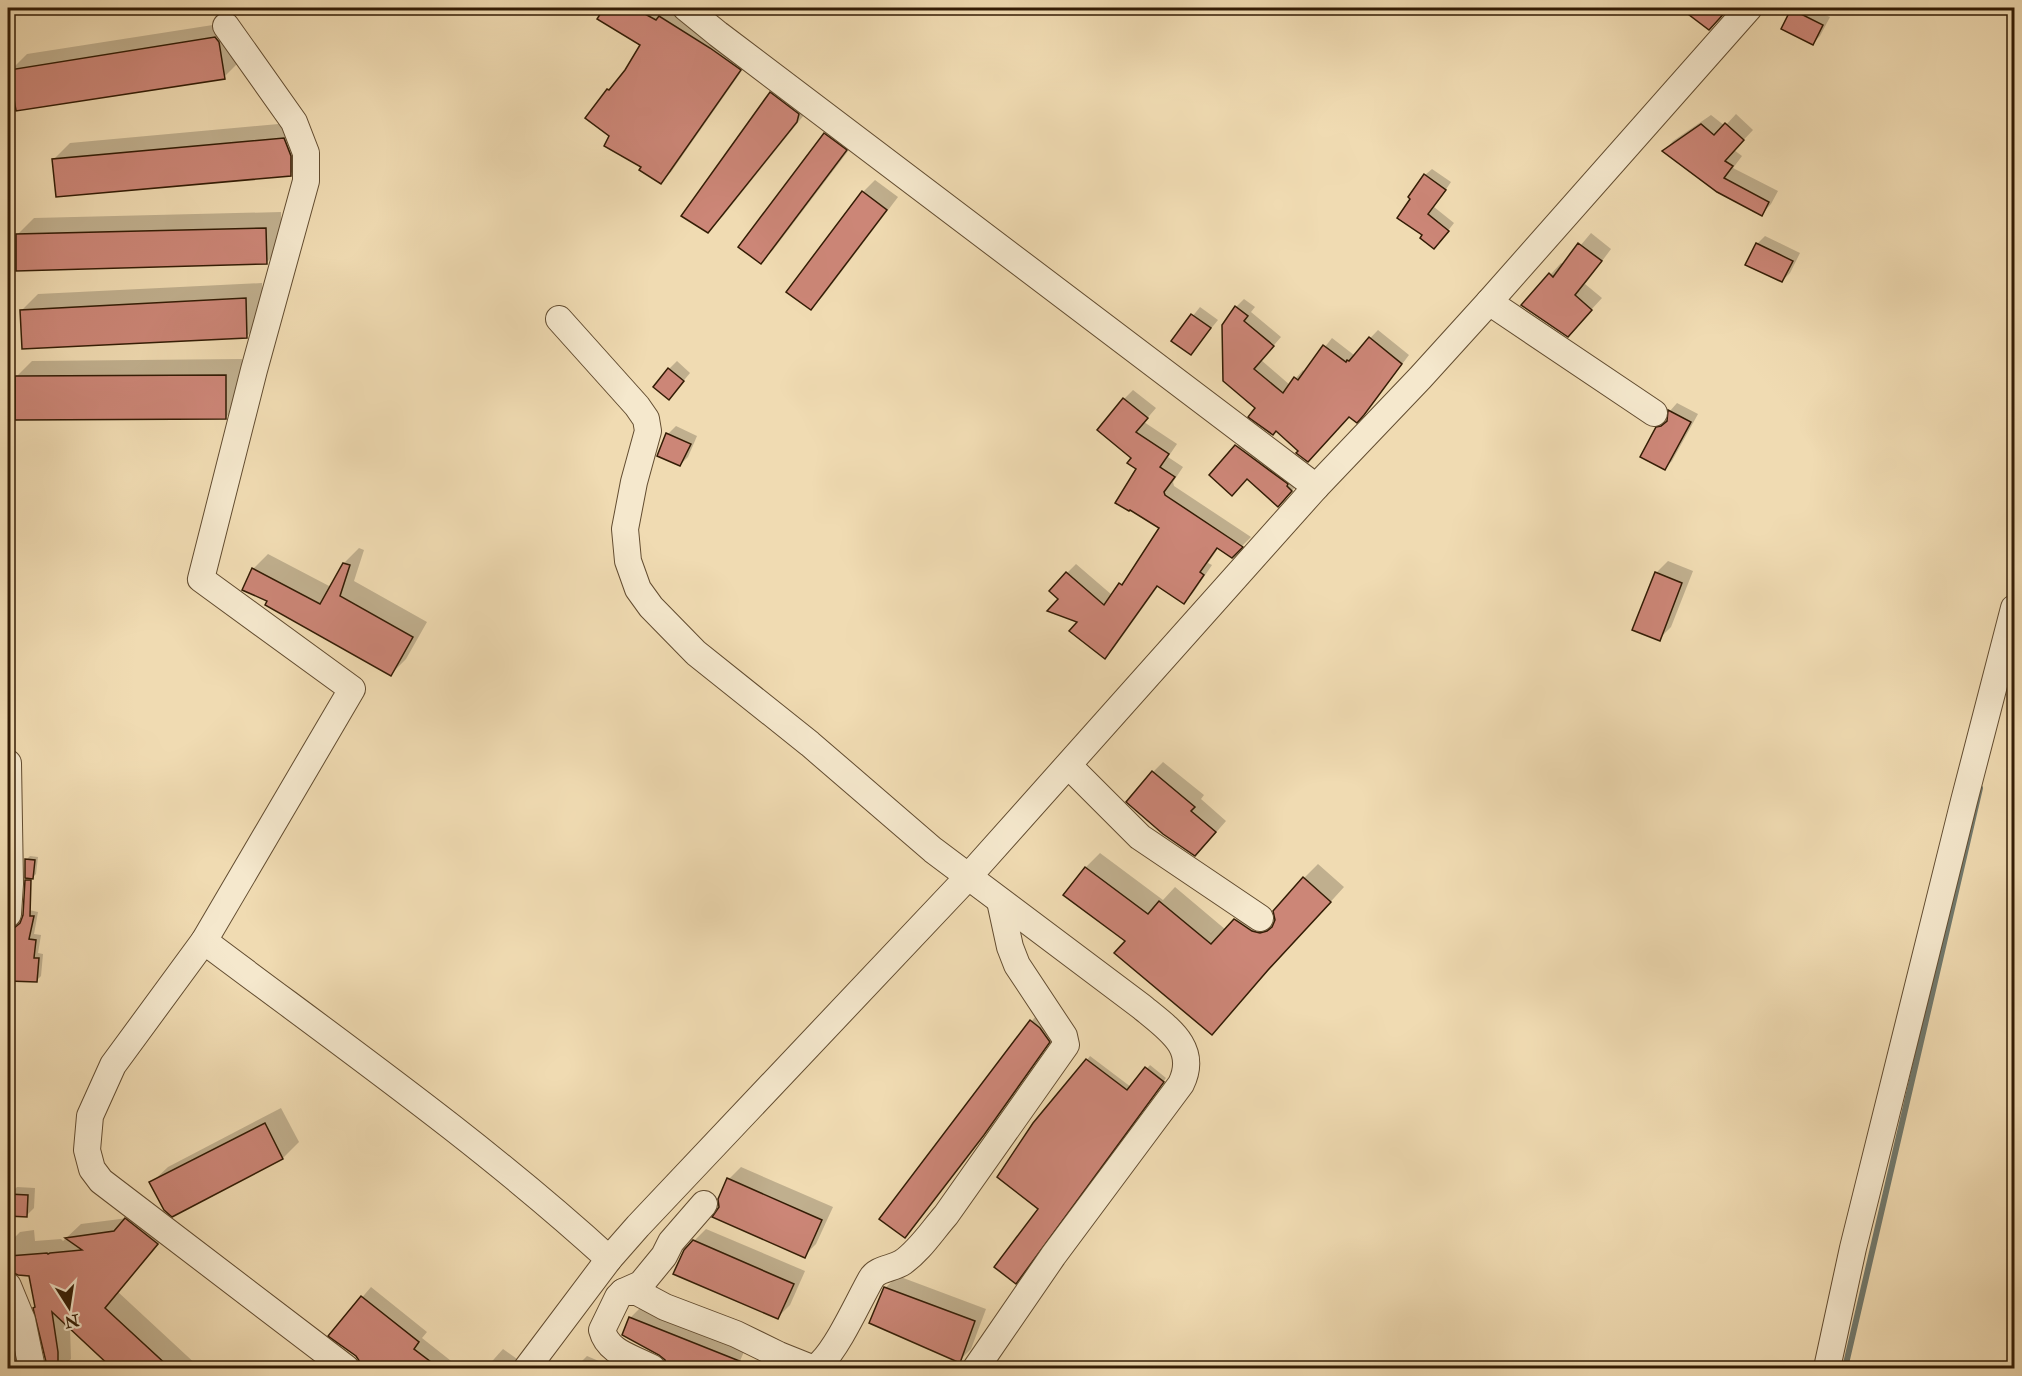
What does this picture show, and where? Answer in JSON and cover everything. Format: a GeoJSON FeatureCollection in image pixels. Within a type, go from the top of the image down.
{"type":"FeatureCollection","features":[{"type":"Feature","properties":{"kind":"street"},"geometry":{"type":"LineString","coordinates":[[686,8],[1316,487]]}},
{"type":"Feature","properties":{"kind":"street"},"geometry":{"type":"LineString","coordinates":[[526,1368],[609,1259],[968,877],[1316,487],[1489,302],[1749,8]]}},
{"type":"Feature","properties":{"kind":"street"},"geometry":{"type":"LineString","coordinates":[[226,26],[294,123],[306,153],[306,181],[254,370],[201,579],[352,689],[204,941],[113,1065],[90,1116],[87,1150],[92,1169],[101,1181],[346,1368]]}},
{"type":"Feature","properties":{"kind":"street"},"geometry":{"type":"LineString","coordinates":[[1489,302],[1654,413]]}},
{"type":"Feature","properties":{"kind":"street"},"geometry":{"type":"LineString","coordinates":[[559,319],[646,419],[648,431],[634,482],[625,529],[628,561],[638,589],[651,607],[696,653],[810,744],[968,877],[1142,1007],[1174,1034],[1183,1047],[1187,1064],[1186,1075],[1167,1104],[1053,1256],[976,1368]]}},
{"type":"Feature","properties":{"kind":"street"},"geometry":{"type":"LineString","coordinates":[[1827,1368],[1853,1248],[2014,608]]}},
{"type":"Feature","properties":{"kind":"street"},"geometry":{"type":"LineString","coordinates":[[8,763],[10,884],[8,914]]}},
{"type":"Feature","properties":{"kind":"street"},"geometry":{"type":"LineString","coordinates":[[1069,766],[1140,837],[1260,918]]}},
{"type":"Feature","properties":{"kind":"street"},"geometry":{"type":"LineString","coordinates":[[623,1292],[638,1292],[665,1307],[736,1334],[809,1367],[822,1362],[873,1275],[901,1264],[919,1249],[946,1215],[1066,1045],[1064,1036],[1017,965],[1010,947],[1000,901]]}},
{"type":"Feature","properties":{"kind":"street"},"geometry":{"type":"LineString","coordinates":[[204,941],[494,1159],[550,1205],[609,1259]]}},
{"type":"Feature","properties":{"kind":"street"},"geometry":{"type":"LineString","coordinates":[[652,1368],[615,1351],[604,1339],[602,1329],[604,1322],[618,1297],[623,1292],[641,1284],[671,1242],[704,1204]]}},
{"type":"Feature","properties":{"kind":"street"},"geometry":{"type":"LineString","coordinates":[[8,1286],[22,1320],[32,1368]]}},
{"type":"Feature","properties":{"kind":"building"},"geometry":{"type":"Polygon","coordinates":[[[604,8],[634,8],[656,20],[659,16],[741,70],[661,184],[639,170],[641,167],[604,146],[609,136],[585,118],[625,70],[640,45],[597,19],[604,8]]]}},
{"type":"Feature","properties":{"kind":"building"},"geometry":{"type":"Polygon","coordinates":[[[1680,8],[1729,8],[1709,30],[1680,8]]]}},
{"type":"Feature","properties":{"kind":"building"},"geometry":{"type":"Polygon","coordinates":[[[1791,9],[1823,25],[1813,45],[1781,29],[1791,9]]]}},
{"type":"Feature","properties":{"kind":"building"},"geometry":{"type":"Polygon","coordinates":[[[215,37],[219,42],[225,79],[16,111],[9,70],[215,37]]]}},
{"type":"Feature","properties":{"kind":"building"},"geometry":{"type":"Polygon","coordinates":[[[770,92],[799,114],[797,122],[708,233],[681,216],[770,92]]]}},
{"type":"Feature","properties":{"kind":"building"},"geometry":{"type":"Polygon","coordinates":[[[1725,123],[1744,140],[1725,161],[1733,166],[1724,178],[1769,202],[1762,216],[1717,192],[1662,151],[1701,124],[1714,135],[1725,123]]]}},
{"type":"Feature","properties":{"kind":"building"},"geometry":{"type":"Polygon","coordinates":[[[824,133],[847,150],[761,264],[738,247],[824,133]]]}},
{"type":"Feature","properties":{"kind":"building"},"geometry":{"type":"Polygon","coordinates":[[[284,138],[291,156],[291,176],[56,197],[52,159],[284,138]]]}},
{"type":"Feature","properties":{"kind":"building"},"geometry":{"type":"Polygon","coordinates":[[[1424,174],[1446,190],[1428,214],[1449,231],[1434,249],[1420,238],[1422,235],[1397,218],[1424,174]]]}},
{"type":"Feature","properties":{"kind":"building"},"geometry":{"type":"Polygon","coordinates":[[[862,191],[887,210],[811,310],[786,292],[862,191]]]}},
{"type":"Feature","properties":{"kind":"building"},"geometry":{"type":"Polygon","coordinates":[[[266,228],[267,264],[16,271],[16,234],[266,228]]]}},
{"type":"Feature","properties":{"kind":"building"},"geometry":{"type":"Polygon","coordinates":[[[1578,243],[1602,261],[1575,295],[1592,310],[1568,337],[1521,305],[1549,273],[1553,277],[1578,243]]]}},
{"type":"Feature","properties":{"kind":"building"},"geometry":{"type":"Polygon","coordinates":[[[1756,243],[1793,261],[1782,282],[1745,265],[1756,243]]]}},
{"type":"Feature","properties":{"kind":"building"},"geometry":{"type":"Polygon","coordinates":[[[246,298],[247,338],[22,349],[20,310],[246,298]]]}},
{"type":"Feature","properties":{"kind":"building"},"geometry":{"type":"Polygon","coordinates":[[[1235,306],[1248,316],[1244,321],[1274,346],[1254,369],[1283,393],[1294,377],[1298,380],[1323,345],[1346,362],[1369,337],[1402,364],[1357,423],[1349,417],[1308,462],[1296,453],[1298,451],[1276,431],[1273,435],[1248,417],[1255,408],[1223,381],[1222,325],[1235,306]]]}},
{"type":"Feature","properties":{"kind":"building"},"geometry":{"type":"Polygon","coordinates":[[[1191,314],[1211,328],[1191,355],[1171,341],[1191,314]]]}},
{"type":"Feature","properties":{"kind":"building"},"geometry":{"type":"Polygon","coordinates":[[[668,368],[684,381],[669,400],[653,387],[668,368]]]}},
{"type":"Feature","properties":{"kind":"building"},"geometry":{"type":"Polygon","coordinates":[[[226,375],[226,419],[15,420],[15,376],[226,375]]]}},
{"type":"Feature","properties":{"kind":"building"},"geometry":{"type":"Polygon","coordinates":[[[1123,398],[1148,418],[1136,432],[1169,454],[1160,467],[1175,477],[1164,492],[1165,495],[1243,547],[1232,558],[1217,548],[1200,572],[1204,575],[1184,604],[1157,586],[1105,659],[1069,631],[1077,622],[1047,611],[1058,599],[1049,591],[1066,572],[1104,605],[1119,583],[1122,585],[1159,528],[1115,503],[1136,469],[1127,463],[1131,458],[1097,430],[1123,398]]]}},
{"type":"Feature","properties":{"kind":"building"},"geometry":{"type":"Polygon","coordinates":[[[1668,410],[1691,422],[1665,470],[1640,457],[1656,427],[1667,421],[1668,410]]]}},
{"type":"Feature","properties":{"kind":"building"},"geometry":{"type":"Polygon","coordinates":[[[666,433],[691,444],[680,466],[657,456],[666,433]]]}},
{"type":"Feature","properties":{"kind":"building"},"geometry":{"type":"Polygon","coordinates":[[[1235,445],[1288,484],[1287,486],[1292,491],[1278,507],[1247,479],[1232,496],[1209,475],[1235,445]]]}},
{"type":"Feature","properties":{"kind":"building"},"geometry":{"type":"Polygon","coordinates":[[[343,563],[350,565],[340,596],[413,637],[391,676],[265,605],[267,601],[242,590],[252,568],[320,604],[343,563]]]}},
{"type":"Feature","properties":{"kind":"building"},"geometry":{"type":"Polygon","coordinates":[[[1655,572],[1682,583],[1660,641],[1632,630],[1655,572]]]}},
{"type":"Feature","properties":{"kind":"building"},"geometry":{"type":"Polygon","coordinates":[[[1152,771],[1195,807],[1191,811],[1216,832],[1195,856],[1163,834],[1126,802],[1152,771]]]}},
{"type":"Feature","properties":{"kind":"building"},"geometry":{"type":"Polygon","coordinates":[[[25,859],[35,860],[33,879],[25,878],[25,859]]]}},
{"type":"Feature","properties":{"kind":"building"},"geometry":{"type":"Polygon","coordinates":[[[1085,867],[1148,914],[1159,901],[1211,944],[1234,919],[1252,931],[1260,933],[1267,931],[1275,920],[1273,911],[1303,877],[1331,902],[1212,1035],[1114,953],[1125,941],[1063,895],[1085,867]]]}},
{"type":"Feature","properties":{"kind":"building"},"geometry":{"type":"Polygon","coordinates":[[[25,880],[31,880],[30,916],[34,916],[29,939],[36,940],[34,958],[39,958],[37,982],[8,981],[13,929],[20,923],[23,915],[25,880]]]}},
{"type":"Feature","properties":{"kind":"building"},"geometry":{"type":"Polygon","coordinates":[[[1030,1020],[1040,1028],[1050,1042],[984,1135],[905,1238],[879,1219],[1030,1020]]]}},
{"type":"Feature","properties":{"kind":"building"},"geometry":{"type":"Polygon","coordinates":[[[1086,1059],[1127,1090],[1145,1067],[1164,1082],[1016,1284],[994,1267],[1038,1209],[997,1177],[1033,1123],[1086,1059]]]}},
{"type":"Feature","properties":{"kind":"building"},"geometry":{"type":"Polygon","coordinates":[[[265,1123],[283,1159],[172,1217],[164,1210],[149,1182],[265,1123]]]}},
{"type":"Feature","properties":{"kind":"building"},"geometry":{"type":"Polygon","coordinates":[[[727,1178],[822,1220],[805,1258],[712,1217],[719,1207],[718,1199],[727,1178]]]}},
{"type":"Feature","properties":{"kind":"building"},"geometry":{"type":"Polygon","coordinates":[[[8,1194],[28,1195],[27,1217],[8,1216],[8,1194]]]}},
{"type":"Feature","properties":{"kind":"building"},"geometry":{"type":"Polygon","coordinates":[[[125,1218],[158,1244],[105,1308],[170,1368],[112,1368],[52,1312],[58,1365],[47,1366],[33,1308],[35,1307],[29,1276],[9,1271],[9,1256],[82,1250],[65,1238],[114,1231],[125,1218]]]}},
{"type":"Feature","properties":{"kind":"building"},"geometry":{"type":"Polygon","coordinates":[[[693,1240],[794,1284],[778,1319],[673,1274],[684,1250],[693,1240]]]}},
{"type":"Feature","properties":{"kind":"building"},"geometry":{"type":"Polygon","coordinates":[[[884,1287],[975,1321],[960,1363],[869,1323],[884,1287]]]}},
{"type":"Feature","properties":{"kind":"building"},"geometry":{"type":"Polygon","coordinates":[[[361,1296],[419,1342],[414,1349],[439,1368],[361,1368],[356,1356],[328,1336],[361,1296]]]}},
{"type":"Feature","properties":{"kind":"building"},"geometry":{"type":"Polygon","coordinates":[[[629,1317],[757,1368],[667,1368],[665,1360],[659,1355],[622,1335],[629,1317]]]}},
{"type":"Feature","properties":{"kind":"waterway"},"geometry":{"type":"LineString","coordinates":[[1845,1368],[1980,788]]}}]}
